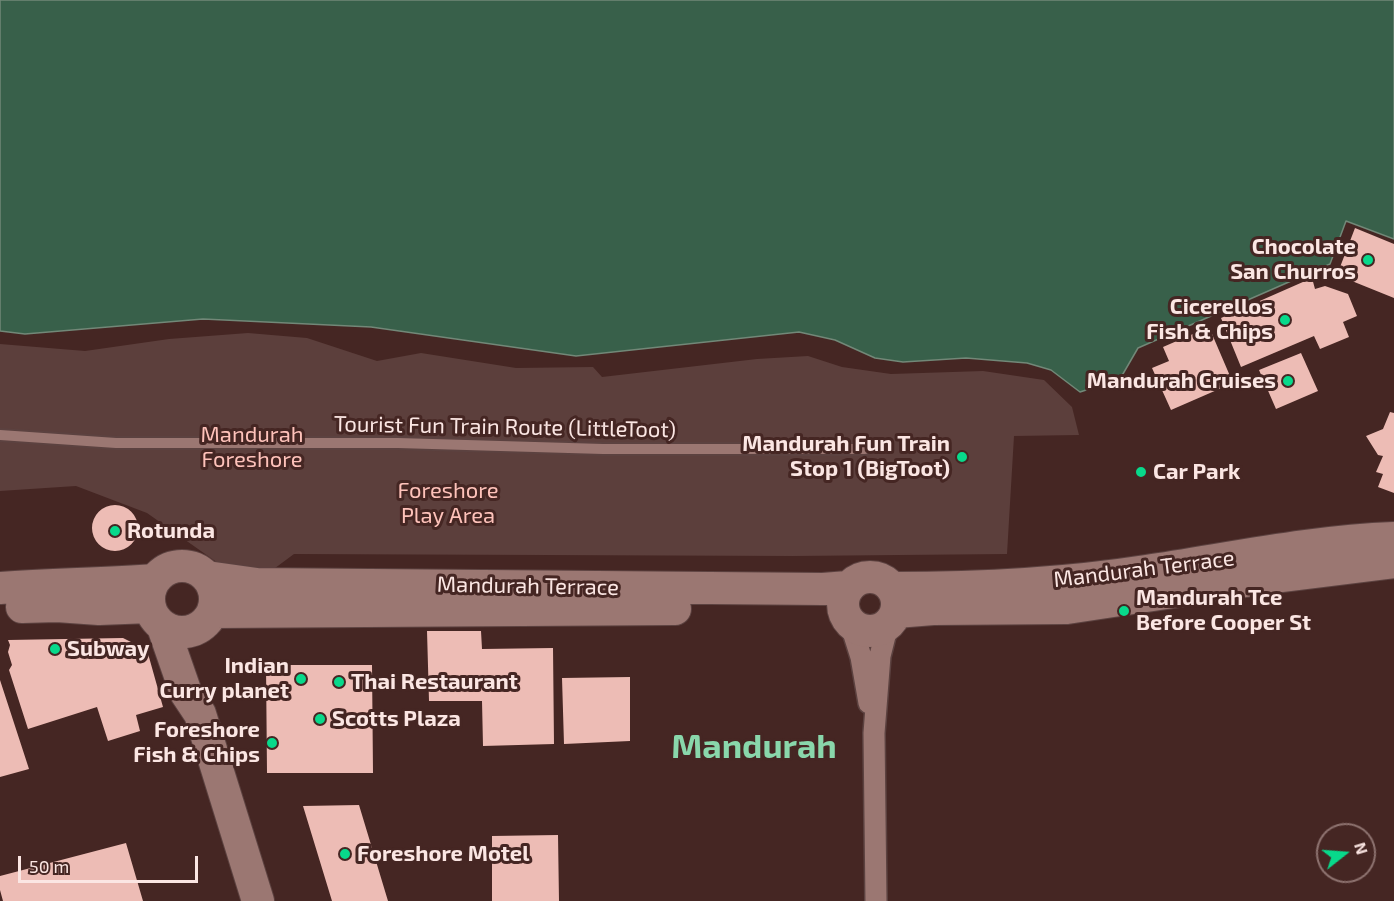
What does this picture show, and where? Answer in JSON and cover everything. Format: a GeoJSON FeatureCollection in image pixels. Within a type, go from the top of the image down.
{"type":"FeatureCollection","features":[{"type":"Feature","properties":{"kind":"street","name":"Mandurah Terrace"},"geometry":{"type":"LineString","coordinates":[[892,608],[933,588],[1064,581],[1143,572],[1350,539],[1394,538]]}},
{"type":"Feature","properties":{"kind":"street","name":"Mandurah Terrace"},"geometry":{"type":"LineString","coordinates":[[892,608],[1067,608],[1259,579],[1394,562]]}},
{"type":"Feature","properties":{"kind":"street"},"geometry":{"type":"LineString","coordinates":[[200,714],[203,688],[198,663],[215,593],[207,577],[200,570],[180,566],[162,572],[156,604],[186,693],[200,714],[258,901]]}},
{"type":"Feature","properties":{"kind":"street"},"geometry":{"type":"LineString","coordinates":[[874,733],[861,657],[847,606],[854,582],[870,576],[879,578],[892,608],[880,656],[874,733],[876,901]]}},
{"type":"Feature","properties":{"kind":"street","name":"Mandurah Terrace"},"geometry":{"type":"LineString","coordinates":[[207,577],[257,584],[822,589],[847,606]]}},
{"type":"Feature","properties":{"kind":"street"},"geometry":{"type":"LineString","coordinates":[[0,588],[48,584],[109,584],[156,604],[182,633],[207,620]]}},
{"type":"Feature","properties":{"kind":"street"},"geometry":{"type":"LineString","coordinates":[[0,608],[57,606],[99,609],[156,604]]}},
{"type":"Feature","properties":{"kind":"street","name":"Mandurah Terrace"},"geometry":{"type":"LineString","coordinates":[[207,620],[847,606]]}},
{"type":"Feature","properties":{"kind":"street"},"geometry":{"type":"LineString","coordinates":[[847,606],[857,627],[873,631],[892,608]]}},
{"type":"Feature","properties":{"kind":"lane","name":"Tourist Fun Train Route (LittleToot)"},"geometry":{"type":"LineString","coordinates":[[0,435],[116,442],[398,443],[603,449],[865,449]]}},
{"type":"Feature","properties":{"kind":"green space","name":"Mandurah Foreshore"},"geometry":{"type":"Polygon","coordinates":[[[248,333],[307,338],[377,361],[421,353],[516,368],[593,367],[602,377],[757,359],[808,356],[842,367],[891,374],[983,371],[1044,380],[1072,407],[1079,435],[1014,436],[1007,554],[793,556],[294,554],[263,577],[225,568],[147,513],[76,486],[0,491],[0,344],[85,351],[169,339],[248,333]]]}},
{"type":"Feature","properties":{"kind":"shaded area"},"geometry":{"type":"Polygon","coordinates":[[[0,0],[1394,0],[1394,239],[1346,221],[1330,264],[1138,348],[1120,379],[1080,392],[1051,370],[1027,363],[966,358],[903,362],[875,358],[835,340],[799,332],[576,356],[371,327],[203,319],[25,334],[0,331],[0,0]]]}},
{"type":"Feature","properties":{"kind":"building","name":"Chocolate San Churros"},"geometry":{"type":"Polygon","coordinates":[[[1355,228],[1394,244],[1394,298],[1337,275],[1355,228]]]}},
{"type":"Feature","properties":{"kind":"building","name":"Cicerellos Fish & Chips"},"geometry":{"type":"Polygon","coordinates":[[[1312,278],[1315,289],[1325,286],[1348,294],[1357,316],[1343,322],[1349,337],[1320,349],[1314,336],[1241,367],[1221,318],[1312,278]]]}},
{"type":"Feature","properties":{"kind":"building"},"geometry":{"type":"Polygon","coordinates":[[[1209,327],[1233,383],[1171,410],[1152,368],[1169,361],[1163,347],[1209,327]]]}},
{"type":"Feature","properties":{"kind":"building","name":"Mandurah Cruises"},"geometry":{"type":"Polygon","coordinates":[[[1301,353],[1318,391],[1276,409],[1259,370],[1301,353]]]}},
{"type":"Feature","properties":{"kind":"building"},"geometry":{"type":"Polygon","coordinates":[[[1390,412],[1394,413],[1394,493],[1378,487],[1383,474],[1376,472],[1383,456],[1378,455],[1366,436],[1383,429],[1390,412]]]}},
{"type":"Feature","properties":{"kind":"building","name":"Rotunda"},"geometry":{"type":"Polygon","coordinates":[[[115,505],[131,512],[138,528],[131,544],[115,551],[99,544],[92,528],[99,512],[115,505]]]}},
{"type":"Feature","properties":{"kind":"building"},"geometry":{"type":"Polygon","coordinates":[[[427,631],[481,631],[482,649],[553,648],[554,744],[483,746],[482,701],[429,701],[427,631]]]}},
{"type":"Feature","properties":{"kind":"building"},"geometry":{"type":"Polygon","coordinates":[[[123,638],[147,650],[163,707],[136,715],[140,731],[108,741],[97,707],[28,729],[9,670],[12,665],[8,652],[10,645],[8,640],[123,638]]]}},
{"type":"Feature","properties":{"kind":"building","name":"Scotts Plaza"},"geometry":{"type":"Polygon","coordinates":[[[266,665],[372,665],[373,773],[267,773],[266,665]]]}},
{"type":"Feature","properties":{"kind":"building"},"geometry":{"type":"Polygon","coordinates":[[[630,677],[630,741],[564,744],[562,678],[630,677]]]}},
{"type":"Feature","properties":{"kind":"building"},"geometry":{"type":"Polygon","coordinates":[[[0,680],[29,769],[0,777],[0,680]]]}},
{"type":"Feature","properties":{"kind":"building","name":"Foreshore Motel"},"geometry":{"type":"Polygon","coordinates":[[[359,805],[388,901],[332,901],[303,806],[359,805]]]}},
{"type":"Feature","properties":{"kind":"building"},"geometry":{"type":"Polygon","coordinates":[[[558,835],[559,901],[492,901],[492,836],[558,835]]]}},
{"type":"Feature","properties":{"kind":"building"},"geometry":{"type":"Polygon","coordinates":[[[126,843],[143,901],[3,901],[0,876],[126,843]]]}},
{"type":"Feature","properties":{"kind":"place","name":"Chocolate San Churros"},"geometry":{"type":"Point","coordinates":[1368,260]}},
{"type":"Feature","properties":{"kind":"place","name":"Cicerellos Fish & Chips"},"geometry":{"type":"Point","coordinates":[1285,320]}},
{"type":"Feature","properties":{"kind":"place","name":"Mandurah Cruises"},"geometry":{"type":"Point","coordinates":[1288,381]}},
{"type":"Feature","properties":{"kind":"place","name":"Mandurah Fun Train Stop 1 (BigToot)"},"geometry":{"type":"Point","coordinates":[962,457]}},
{"type":"Feature","properties":{"kind":"place","name":"Car Park"},"geometry":{"type":"Point","coordinates":[1141,472]}},
{"type":"Feature","properties":{"kind":"place","name":"Rotunda"},"geometry":{"type":"Point","coordinates":[115,531]}},
{"type":"Feature","properties":{"kind":"place","name":"Mandurah Tce Before Cooper St"},"geometry":{"type":"Point","coordinates":[1124,611]}},
{"type":"Feature","properties":{"kind":"place","name":"Subway"},"geometry":{"type":"Point","coordinates":[55,649]}},
{"type":"Feature","properties":{"kind":"place","name":"Indian Curry planet"},"geometry":{"type":"Point","coordinates":[301,679]}},
{"type":"Feature","properties":{"kind":"place","name":"Thai Restaurant"},"geometry":{"type":"Point","coordinates":[339,682]}},
{"type":"Feature","properties":{"kind":"place","name":"Scotts Plaza"},"geometry":{"type":"Point","coordinates":[320,719]}},
{"type":"Feature","properties":{"kind":"place","name":"Foreshore Fish & Chips"},"geometry":{"type":"Point","coordinates":[272,743]}},
{"type":"Feature","properties":{"kind":"place","name":"Foreshore Motel"},"geometry":{"type":"Point","coordinates":[345,854]}},
{"type":"Feature","properties":{"kind":"district","name":"Mandurah"},"geometry":{"type":"Point","coordinates":[754,747]}},
{"type":"Feature","properties":{"kind":"park label","name":"Foreshore Play Area"},"geometry":{"type":"Point","coordinates":[448,504]}}]}
